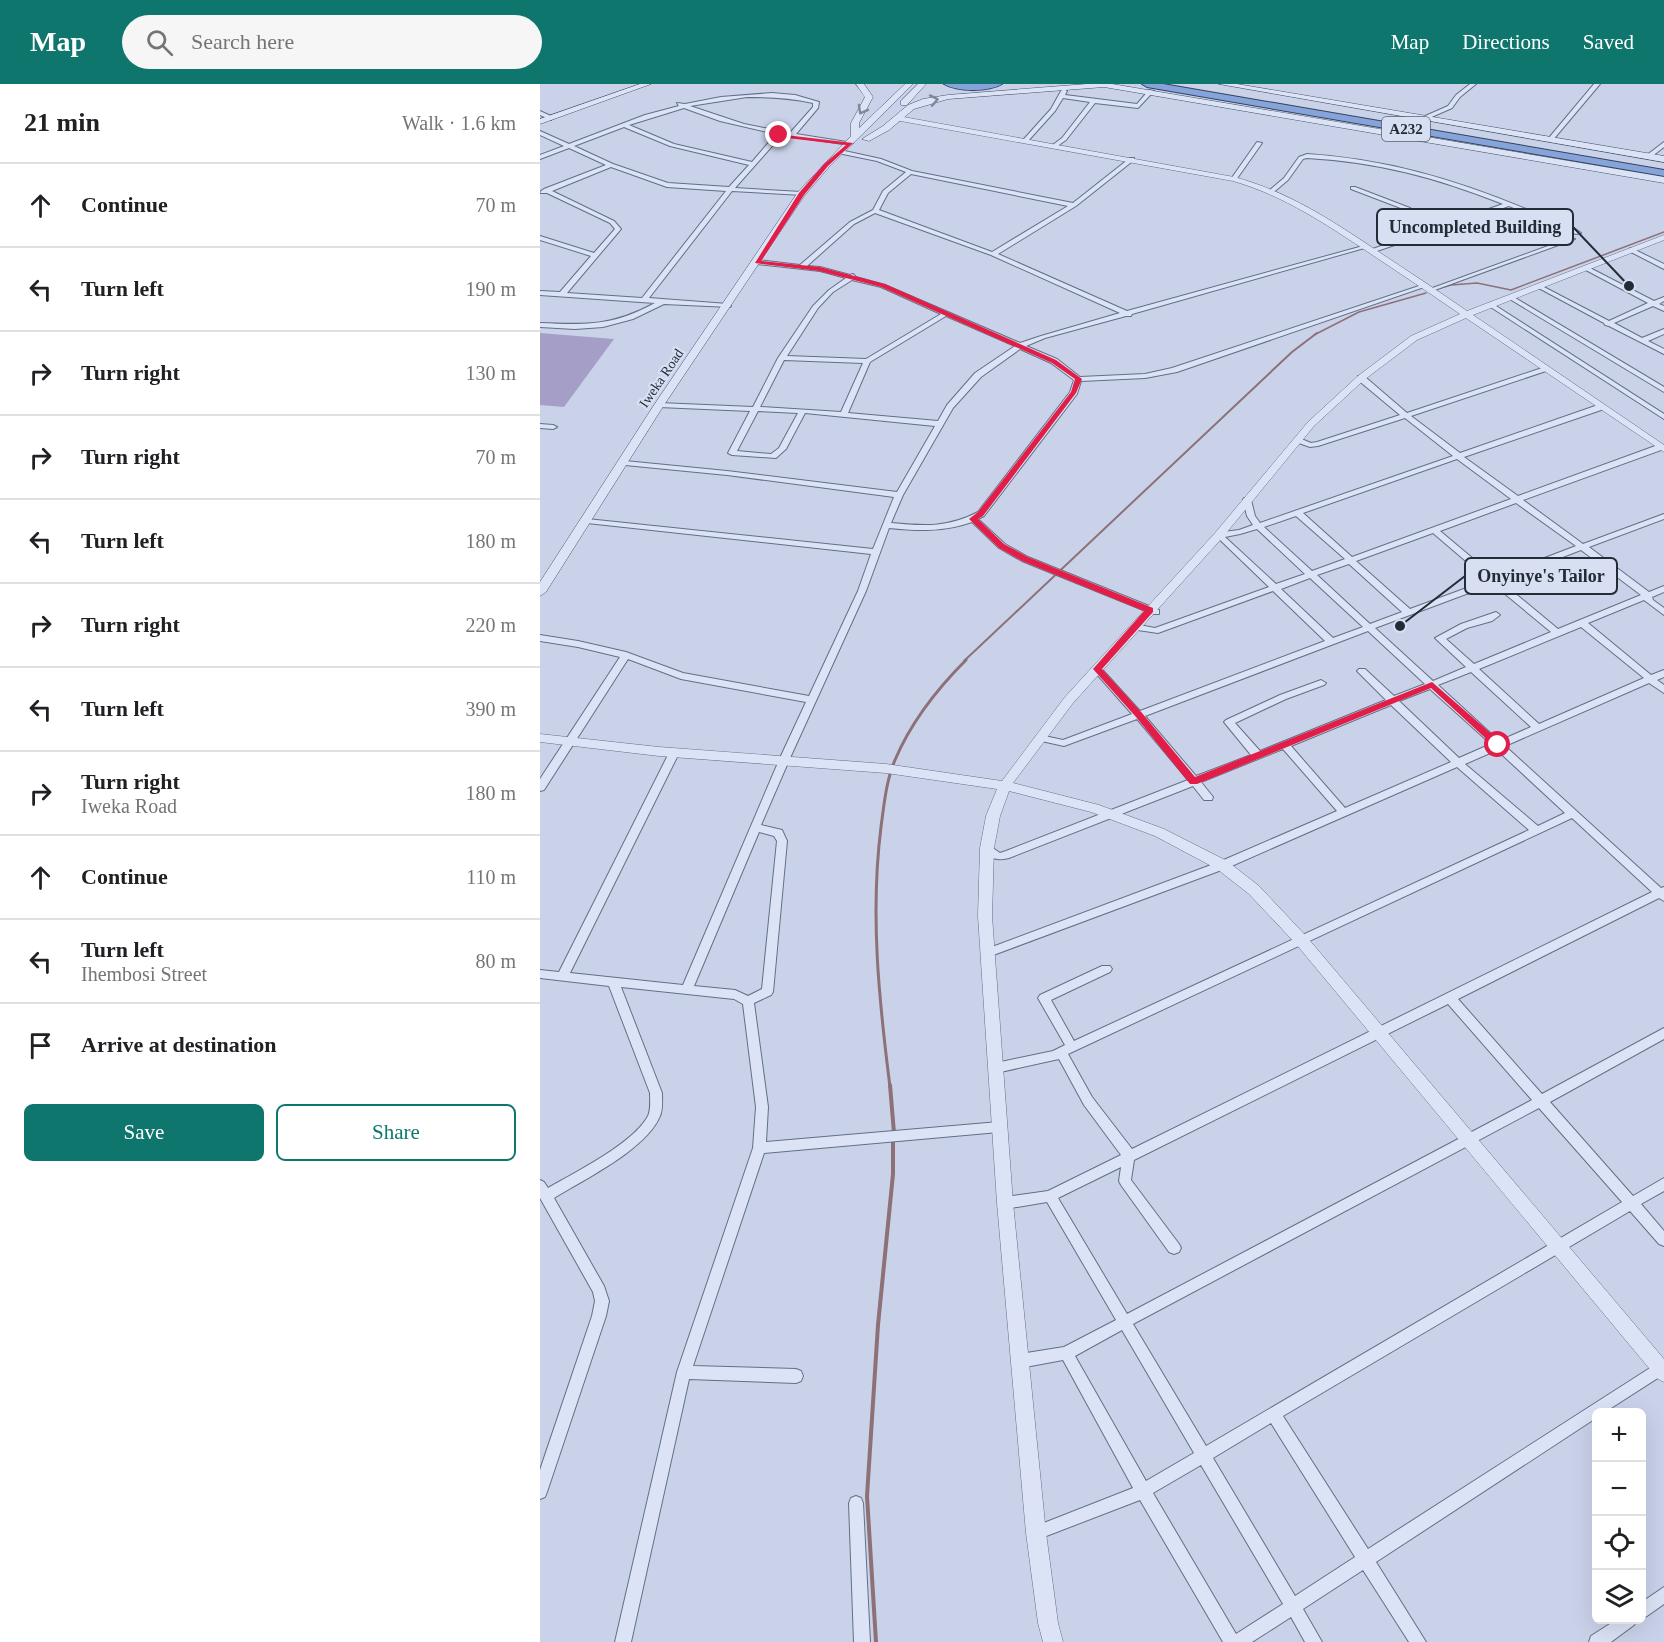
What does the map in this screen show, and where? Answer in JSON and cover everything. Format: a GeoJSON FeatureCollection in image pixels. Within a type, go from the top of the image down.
{"type":"FeatureCollection","features":[{"type":"Feature","properties":{"kind":"highway"},"geometry":{"type":"LineString","coordinates":[[949,84],[979,87],[997,84]]}},
{"type":"Feature","properties":{"kind":"highway","name":"A232"},"geometry":{"type":"LineString","coordinates":[[1183,84],[1664,166]]}},
{"type":"Feature","properties":{"kind":"highway","name":"A232"},"geometry":{"type":"LineString","coordinates":[[1149,88],[1664,173]]}},
{"type":"Feature","properties":{"kind":"main road"},"geometry":{"type":"LineString","coordinates":[[540,122],[647,84]]}},
{"type":"Feature","properties":{"kind":"main road"},"geometry":{"type":"LineString","coordinates":[[853,141],[855,123],[868,98],[860,84]]}},
{"type":"Feature","properties":{"kind":"main road"},"geometry":{"type":"LineString","coordinates":[[811,183],[909,84]]}},
{"type":"Feature","properties":{"kind":"main road"},"geometry":{"type":"LineString","coordinates":[[811,183],[866,140],[922,84]]}},
{"type":"Feature","properties":{"kind":"main road"},"geometry":{"type":"LineString","coordinates":[[1223,84],[1664,159]]}},
{"type":"Feature","properties":{"kind":"main road"},"geometry":{"type":"LineString","coordinates":[[866,140],[882,131],[911,107],[933,100],[1062,92],[1104,85],[1149,88]]}},
{"type":"Feature","properties":{"kind":"main road"},"geometry":{"type":"LineString","coordinates":[[1300,113],[1664,180]]}},
{"type":"Feature","properties":{"kind":"main road","name":"Iweka Road"},"geometry":{"type":"LineString","coordinates":[[540,592],[659,405],[728,306],[801,194],[811,183]]}},
{"type":"Feature","properties":{"kind":"street"},"geometry":{"type":"LineString","coordinates":[[1425,118],[1450,107],[1458,96],[1473,84]]}},
{"type":"Feature","properties":{"kind":"street"},"geometry":{"type":"LineString","coordinates":[[1550,140],[1597,84]]}},
{"type":"Feature","properties":{"kind":"street"},"geometry":{"type":"LineString","coordinates":[[540,157],[716,92],[757,87]]}},
{"type":"Feature","properties":{"kind":"street"},"geometry":{"type":"LineString","coordinates":[[767,87],[793,90],[806,94],[816,102],[816,107],[791,136]]}},
{"type":"Feature","properties":{"kind":"street"},"geometry":{"type":"LineString","coordinates":[[1026,140],[1062,92],[1094,101],[1138,106],[1149,88]]}},
{"type":"Feature","properties":{"kind":"street"},"geometry":{"type":"LineString","coordinates":[[1056,145],[1064,139],[1094,101]]}},
{"type":"Feature","properties":{"kind":"street"},"geometry":{"type":"LineString","coordinates":[[679,104],[732,125],[779,135],[853,141]]}},
{"type":"Feature","properties":{"kind":"street"},"geometry":{"type":"LineString","coordinates":[[1450,107],[1454,117],[1452,123]]}},
{"type":"Feature","properties":{"kind":"street"},"geometry":{"type":"LineString","coordinates":[[540,113],[551,118]]}},
{"type":"Feature","properties":{"kind":"street"},"geometry":{"type":"LineString","coordinates":[[898,118],[1234,178],[1273,190],[1427,288],[1662,448]]}},
{"type":"Feature","properties":{"kind":"street"},"geometry":{"type":"LineString","coordinates":[[624,125],[672,145],[753,164]]}},
{"type":"Feature","properties":{"kind":"street"},"geometry":{"type":"LineString","coordinates":[[540,133],[611,165],[674,187],[801,194]]}},
{"type":"Feature","properties":{"kind":"street"},"geometry":{"type":"LineString","coordinates":[[643,301],[730,189],[779,135]]}},
{"type":"Feature","properties":{"kind":"street"},"geometry":{"type":"LineString","coordinates":[[1234,178],[1259,143]]}},
{"type":"Feature","properties":{"kind":"street"},"geometry":{"type":"LineString","coordinates":[[1649,156],[1664,144]]}},
{"type":"Feature","properties":{"kind":"street"},"geometry":{"type":"LineString","coordinates":[[840,153],[879,160],[910,172],[1074,205]]}},
{"type":"Feature","properties":{"kind":"street"},"geometry":{"type":"LineString","coordinates":[[1273,190],[1286,179],[1301,158],[1315,156],[1374,164],[1418,174],[1509,204],[1578,232]]}},
{"type":"Feature","properties":{"kind":"street"},"geometry":{"type":"LineString","coordinates":[[993,254],[1074,205],[1132,159]]}},
{"type":"Feature","properties":{"kind":"street"},"geometry":{"type":"LineString","coordinates":[[543,192],[611,165]]}},
{"type":"Feature","properties":{"kind":"street"},"geometry":{"type":"LineString","coordinates":[[801,267],[852,223],[875,211],[885,192],[910,172]]}},
{"type":"Feature","properties":{"kind":"street"},"geometry":{"type":"LineString","coordinates":[[1353,188],[1393,202],[1438,227]]}},
{"type":"Feature","properties":{"kind":"street"},"geometry":{"type":"LineString","coordinates":[[543,192],[617,225],[618,229],[561,295]]}},
{"type":"Feature","properties":{"kind":"street"},"geometry":{"type":"LineString","coordinates":[[687,988],[785,758],[862,591],[886,525],[900,495],[950,407],[978,375],[1020,346],[1043,337],[1368,249],[1509,204]]}},
{"type":"Feature","properties":{"kind":"street"},"geometry":{"type":"LineString","coordinates":[[875,211],[993,254],[1129,315]]}},
{"type":"Feature","properties":{"kind":"street"},"geometry":{"type":"LineString","coordinates":[[1053,1642],[1048,1623],[1036,1533],[1005,1203],[988,953],[987,848],[993,816],[1006,786],[1069,700],[1134,627],[1153,611],[1220,535],[1311,424],[1361,378],[1414,338],[1466,314],[1664,237]]}},
{"type":"Feature","properties":{"kind":"street"},"geometry":{"type":"LineString","coordinates":[[540,238],[595,255]]}},
{"type":"Feature","properties":{"kind":"street"},"geometry":{"type":"LineString","coordinates":[[757,262],[853,276],[883,286],[1054,361],[1078,379],[1145,375],[1174,370],[1572,239]]}},
{"type":"Feature","properties":{"kind":"street"},"geometry":{"type":"LineString","coordinates":[[1631,250],[1664,267]]}},
{"type":"Feature","properties":{"kind":"street"},"geometry":{"type":"LineString","coordinates":[[1586,268],[1664,309]]}},
{"type":"Feature","properties":{"kind":"street"},"geometry":{"type":"LineString","coordinates":[[803,411],[782,449],[773,456],[732,453],[782,358],[814,307],[831,291],[853,276]]}},
{"type":"Feature","properties":{"kind":"street"},"geometry":{"type":"LineString","coordinates":[[1538,286],[1664,352]]}},
{"type":"Feature","properties":{"kind":"street"},"geometry":{"type":"LineString","coordinates":[[540,293],[728,306]]}},
{"type":"Feature","properties":{"kind":"street"},"geometry":{"type":"LineString","coordinates":[[1510,297],[1664,390]]}},
{"type":"Feature","properties":{"kind":"street"},"geometry":{"type":"LineString","coordinates":[[1607,324],[1664,299]]}},
{"type":"Feature","properties":{"kind":"street"},"geometry":{"type":"LineString","coordinates":[[540,325],[611,325],[640,315],[662,302]]}},
{"type":"Feature","properties":{"kind":"street"},"geometry":{"type":"LineString","coordinates":[[1491,305],[1664,417]]}},
{"type":"Feature","properties":{"kind":"street"},"geometry":{"type":"LineString","coordinates":[[782,358],[867,362],[945,314]]}},
{"type":"Feature","properties":{"kind":"street"},"geometry":{"type":"LineString","coordinates":[[1641,341],[1664,331]]}},
{"type":"Feature","properties":{"kind":"street"},"geometry":{"type":"LineString","coordinates":[[844,414],[867,362]]}},
{"type":"Feature","properties":{"kind":"street"},"geometry":{"type":"LineString","coordinates":[[1299,440],[1310,445],[1318,444],[1545,370]]}},
{"type":"Feature","properties":{"kind":"street"},"geometry":{"type":"LineString","coordinates":[[1361,378],[1406,417],[1647,595],[1649,601],[1664,612]]}},
{"type":"Feature","properties":{"kind":"street"},"geometry":{"type":"LineString","coordinates":[[886,525],[947,527],[964,524],[981,514],[1074,392],[1078,379]]}},
{"type":"Feature","properties":{"kind":"street"},"geometry":{"type":"LineString","coordinates":[[659,405],[803,411],[940,424]]}},
{"type":"Feature","properties":{"kind":"street"},"geometry":{"type":"LineString","coordinates":[[1220,535],[1258,526],[1601,407]]}},
{"type":"Feature","properties":{"kind":"street"},"geometry":{"type":"LineString","coordinates":[[540,426],[553,427]]}},
{"type":"Feature","properties":{"kind":"street"},"geometry":{"type":"LineString","coordinates":[[1134,627],[1155,631],[1662,448]]}},
{"type":"Feature","properties":{"kind":"street"},"geometry":{"type":"LineString","coordinates":[[624,463],[727,473],[900,495]]}},
{"type":"Feature","properties":{"kind":"street"},"geometry":{"type":"LineString","coordinates":[[1005,1203],[1050,1196],[1129,1155],[1662,894],[1258,526],[1251,516],[1247,500]]}},
{"type":"Feature","properties":{"kind":"street"},"geometry":{"type":"LineString","coordinates":[[1297,512],[1381,585],[1409,613]]}},
{"type":"Feature","properties":{"kind":"street"},"geometry":{"type":"LineString","coordinates":[[1040,738],[1064,743],[1664,516]]}},
{"type":"Feature","properties":{"kind":"street"},"geometry":{"type":"LineString","coordinates":[[973,519],[1002,546],[1049,569],[1153,611]]}},
{"type":"Feature","properties":{"kind":"street"},"geometry":{"type":"LineString","coordinates":[[586,521],[876,552]]}},
{"type":"Feature","properties":{"kind":"street"},"geometry":{"type":"LineString","coordinates":[[1434,530],[1557,633]]}},
{"type":"Feature","properties":{"kind":"street"},"geometry":{"type":"LineString","coordinates":[[1220,535],[1332,642]]}},
{"type":"Feature","properties":{"kind":"street"},"geometry":{"type":"LineString","coordinates":[[987,848],[998,857],[1009,854],[1258,756],[1664,589]]}},
{"type":"Feature","properties":{"kind":"street"},"geometry":{"type":"LineString","coordinates":[[1489,619],[1496,615],[1464,626],[1440,638],[1538,728]]}},
{"type":"Feature","properties":{"kind":"street"},"geometry":{"type":"LineString","coordinates":[[1582,623],[1664,690]]}},
{"type":"Feature","properties":{"kind":"street"},"geometry":{"type":"LineString","coordinates":[[540,638],[627,655],[681,676],[813,700]]}},
{"type":"Feature","properties":{"kind":"street"},"geometry":{"type":"LineString","coordinates":[[540,787],[568,741],[606,690],[627,655]]}},
{"type":"Feature","properties":{"kind":"street"},"geometry":{"type":"LineString","coordinates":[[1097,669],[1139,715],[1208,798]]}},
{"type":"Feature","properties":{"kind":"street"},"geometry":{"type":"LineString","coordinates":[[1362,671],[1395,700],[1458,763],[1536,830]]}},
{"type":"Feature","properties":{"kind":"street"},"geometry":{"type":"LineString","coordinates":[[988,953],[1223,866],[1664,673]]}},
{"type":"Feature","properties":{"kind":"street"},"geometry":{"type":"LineString","coordinates":[[1258,756],[1229,723],[1283,697],[1321,683]]}},
{"type":"Feature","properties":{"kind":"street"},"geometry":{"type":"LineString","coordinates":[[540,738],[674,753],[785,758],[891,768],[1006,786],[1112,814],[1169,838],[1223,866],[1246,884],[1301,940],[1468,1141],[1663,1369],[1238,1642]]}},
{"type":"Feature","properties":{"kind":"street"},"geometry":{"type":"LineString","coordinates":[[1285,745],[1344,813]]}},
{"type":"Feature","properties":{"kind":"street"},"geometry":{"type":"LineString","coordinates":[[562,976],[674,753]]}},
{"type":"Feature","properties":{"kind":"street"},"geometry":{"type":"LineString","coordinates":[[996,1068],[1066,1049],[1572,814]]}},
{"type":"Feature","properties":{"kind":"street"},"geometry":{"type":"LineString","coordinates":[[748,1001],[767,992],[782,841],[778,833],[757,828]]}},
{"type":"Feature","properties":{"kind":"street"},"geometry":{"type":"LineString","coordinates":[[1106,969],[1044,998],[1088,1101],[1129,1155],[1125,1181],[1174,1248]]}},
{"type":"Feature","properties":{"kind":"street"},"geometry":{"type":"LineString","coordinates":[[540,974],[687,988],[735,995],[748,1001]]}},
{"type":"Feature","properties":{"kind":"street"},"geometry":{"type":"LineString","coordinates":[[540,1492],[602,1301],[599,1290],[543,1191],[638,1138],[651,1122],[656,1109],[656,1093],[613,982]]}},
{"type":"Feature","properties":{"kind":"street"},"geometry":{"type":"LineString","coordinates":[[1450,998],[1664,1240]]}},
{"type":"Feature","properties":{"kind":"street"},"geometry":{"type":"LineString","coordinates":[[623,1642],[684,1372],[759,1148],[762,1107],[748,1001]]}},
{"type":"Feature","properties":{"kind":"street"},"geometry":{"type":"LineString","coordinates":[[1020,1361],[1066,1353],[1468,1141],[1664,1033]]}},
{"type":"Feature","properties":{"kind":"street"},"geometry":{"type":"LineString","coordinates":[[759,1148],[999,1126]]}},
{"type":"Feature","properties":{"kind":"street"},"geometry":{"type":"LineString","coordinates":[[1036,1533],[1143,1491],[1664,1184]]}},
{"type":"Feature","properties":{"kind":"street"},"geometry":{"type":"LineString","coordinates":[[1050,1196],[1314,1642]]}},
{"type":"Feature","properties":{"kind":"street"},"geometry":{"type":"LineString","coordinates":[[1066,1353],[1143,1491],[1232,1642]]}},
{"type":"Feature","properties":{"kind":"street"},"geometry":{"type":"LineString","coordinates":[[684,1372],[796,1376]]}},
{"type":"Feature","properties":{"kind":"street"},"geometry":{"type":"LineString","coordinates":[[1273,1414],[1418,1642]]}},
{"type":"Feature","properties":{"kind":"street"},"geometry":{"type":"LineString","coordinates":[[856,1503],[862,1642]]}},
{"type":"Feature","properties":{"kind":"street"},"geometry":{"type":"LineString","coordinates":[[1646,1608],[1664,1595]]}},
{"type":"Feature","properties":{"kind":"street"},"geometry":{"type":"LineString","coordinates":[[1597,1642],[1623,1624]]}},
{"type":"Feature","properties":{"kind":"shaded area"},"geometry":{"type":"Polygon","coordinates":[[[540,333],[614,339],[564,407],[540,405],[540,333]]]}},
{"type":"Feature","properties":{"kind":"waterway"},"geometry":{"type":"LineString","coordinates":[[1437,289],[1451,285],[1477,283],[1511,290],[1664,232]]}},
{"type":"Feature","properties":{"kind":"waterway"},"geometry":{"type":"LineString","coordinates":[[1315,334],[1359,312],[1426,293]]}},
{"type":"Feature","properties":{"kind":"waterway"},"geometry":{"type":"LineString","coordinates":[[964,661],[1292,352],[1315,334]]}},
{"type":"Feature","properties":{"kind":"waterway"},"geometry":{"type":"LineString","coordinates":[[890,1087],[879,989],[876,925],[878,860],[889,776],[901,746],[917,719],[935,694],[966,660]]}},
{"type":"Feature","properties":{"kind":"waterway"},"geometry":{"type":"LineString","coordinates":[[890,1085],[894,1133]]}},
{"type":"Feature","properties":{"kind":"waterway"},"geometry":{"type":"LineString","coordinates":[[876,1642],[867,1496],[878,1325],[893,1174],[893,1139]]}},
{"type":"Feature","properties":{"kind":"place","name":"Uncompleted Building"},"geometry":{"type":"Point","coordinates":[1629,286]}},
{"type":"Feature","properties":{"kind":"place","name":"Onyinye's Tailor"},"geometry":{"type":"Point","coordinates":[1400,626]}},
{"type":"Feature","properties":{"kind":"route"},"geometry":{"type":"LineString","coordinates":[[779,135],[850,143],[826,165],[801,194],[757,262],[820,269],[853,276],[883,286],[1054,361],[1078,379],[1074,392],[981,514],[973,519],[1002,546],[1025,559],[1150,610],[1097,669],[1139,715],[1193,782],[1432,685],[1498,745]]}}]}
